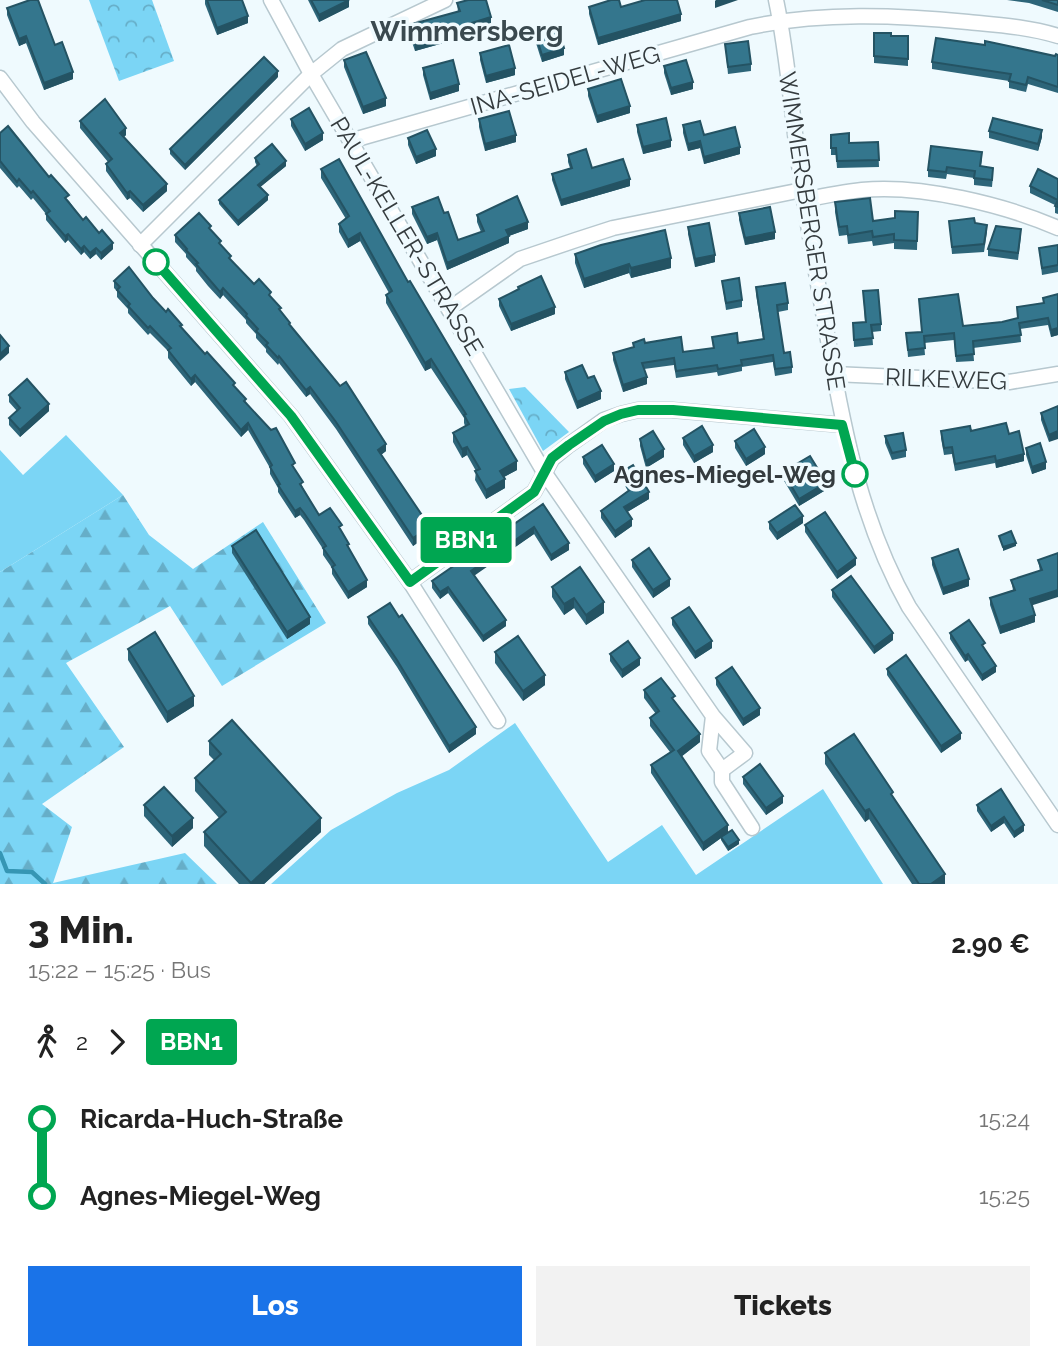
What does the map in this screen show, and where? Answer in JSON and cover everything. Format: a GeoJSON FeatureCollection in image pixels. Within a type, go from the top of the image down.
{"type":"FeatureCollection","features":[{"type":"Feature","properties":{"kind":"street","name":"PAUL-KELLER-STRASSE"},"geometry":{"type":"LineString","coordinates":[[271,0],[311,74],[544,471]]}},
{"type":"Feature","properties":{"kind":"street"},"geometry":{"type":"LineString","coordinates":[[140,245],[311,74],[342,50],[445,0]]}},
{"type":"Feature","properties":{"kind":"street","name":"WIMMERSBERGER STRASSE"},"geometry":{"type":"LineString","coordinates":[[776,0],[803,195],[842,425],[855,474],[890,572],[923,628],[1058,825]]}},
{"type":"Feature","properties":{"kind":"street","name":"INA-SEIDEL-WEG"},"geometry":{"type":"LineString","coordinates":[[350,141],[750,27],[780,21],[903,16],[1035,29],[1058,36]]}},
{"type":"Feature","properties":{"kind":"street"},"geometry":{"type":"LineString","coordinates":[[0,78],[17,103],[291,416],[410,582],[498,720]]}},
{"type":"Feature","properties":{"kind":"street"},"geometry":{"type":"LineString","coordinates":[[449,309],[520,259],[613,228],[803,195],[865,190],[965,198],[1003,208],[1058,228]]}},
{"type":"Feature","properties":{"kind":"street","name":"RILKEWEG"},"geometry":{"type":"LineString","coordinates":[[834,374],[1009,382],[1058,374]]}},
{"type":"Feature","properties":{"kind":"street"},"geometry":{"type":"LineString","coordinates":[[410,582],[534,492],[552,458],[604,421],[621,414],[638,410],[673,410],[842,425]]}},
{"type":"Feature","properties":{"kind":"street"},"geometry":{"type":"LineString","coordinates":[[544,471],[713,716],[745,753],[722,769]]}},
{"type":"Feature","properties":{"kind":"street"},"geometry":{"type":"LineString","coordinates":[[713,716],[709,751],[722,769],[722,782],[752,828]]}},
{"type":"Feature","properties":{"kind":"green space"},"geometry":{"type":"Polygon","coordinates":[[[89,0],[152,0],[174,61],[119,81],[89,0]]]}},
{"type":"Feature","properties":{"kind":"green space"},"geometry":{"type":"Polygon","coordinates":[[[525,387],[569,432],[543,451],[509,389],[525,387]]]}},
{"type":"Feature","properties":{"kind":"green space"},"geometry":{"type":"Polygon","coordinates":[[[66,435],[123,495],[0,572],[0,450],[23,475],[66,435]]]}},
{"type":"Feature","properties":{"kind":"green space"},"geometry":{"type":"Polygon","coordinates":[[[123,495],[149,535],[193,569],[263,522],[326,623],[222,686],[170,606],[66,663],[124,747],[42,804],[72,827],[53,883],[185,853],[217,884],[0,884],[0,572],[123,495]]]}},
{"type":"Feature","properties":{"kind":"green space"},"geometry":{"type":"Polygon","coordinates":[[[515,723],[608,862],[662,825],[696,875],[823,789],[883,884],[271,884],[331,830],[397,793],[449,770],[515,723]]]}},
{"type":"Feature","properties":{"kind":"building"},"geometry":{"type":"Polygon","coordinates":[[[38,0],[55,45],[62,42],[73,72],[44,83],[26,36],[19,39],[7,8],[38,0]]]}},
{"type":"Feature","properties":{"kind":"building"},"geometry":{"type":"Polygon","coordinates":[[[207,0],[242,0],[248,16],[217,28],[207,0]]]}},
{"type":"Feature","properties":{"kind":"building"},"geometry":{"type":"Polygon","coordinates":[[[311,0],[349,0],[319,15],[311,0]]]}},
{"type":"Feature","properties":{"kind":"building"},"geometry":{"type":"Polygon","coordinates":[[[486,0],[491,17],[446,31],[447,35],[415,44],[409,25],[460,11],[457,3],[486,0]]]}},
{"type":"Feature","properties":{"kind":"building"},"geometry":{"type":"Polygon","coordinates":[[[619,0],[621,7],[645,0],[677,0],[681,14],[598,38],[589,7],[619,0]]]}},
{"type":"Feature","properties":{"kind":"building"},"geometry":{"type":"Polygon","coordinates":[[[1042,0],[1058,0],[1058,5],[1042,0]]]}},
{"type":"Feature","properties":{"kind":"building"},"geometry":{"type":"Polygon","coordinates":[[[558,27],[564,48],[542,55],[535,33],[558,27]]]}},
{"type":"Feature","properties":{"kind":"building"},"geometry":{"type":"Polygon","coordinates":[[[874,33],[908,36],[908,59],[874,56],[874,33]]]}},
{"type":"Feature","properties":{"kind":"building"},"geometry":{"type":"Polygon","coordinates":[[[936,38],[985,45],[985,41],[1055,56],[1056,54],[1058,87],[1028,77],[1026,85],[1009,81],[1011,74],[932,62],[936,38]]]}},
{"type":"Feature","properties":{"kind":"building"},"geometry":{"type":"Polygon","coordinates":[[[748,41],[751,64],[728,67],[725,44],[748,41]]]}},
{"type":"Feature","properties":{"kind":"building"},"geometry":{"type":"Polygon","coordinates":[[[509,45],[515,68],[486,76],[480,53],[509,45]]]}},
{"type":"Feature","properties":{"kind":"building"},"geometry":{"type":"Polygon","coordinates":[[[366,52],[386,98],[363,107],[344,60],[366,52]]]}},
{"type":"Feature","properties":{"kind":"building"},"geometry":{"type":"Polygon","coordinates":[[[264,57],[278,71],[185,165],[170,149],[264,57]]]}},
{"type":"Feature","properties":{"kind":"building"},"geometry":{"type":"Polygon","coordinates":[[[453,60],[459,84],[430,93],[423,68],[453,60]]]}},
{"type":"Feature","properties":{"kind":"building"},"geometry":{"type":"Polygon","coordinates":[[[686,60],[693,82],[671,88],[664,66],[686,60]]]}},
{"type":"Feature","properties":{"kind":"building"},"geometry":{"type":"Polygon","coordinates":[[[621,79],[630,106],[597,116],[588,89],[621,79]]]}},
{"type":"Feature","properties":{"kind":"building"},"geometry":{"type":"Polygon","coordinates":[[[105,99],[126,128],[120,133],[167,184],[143,205],[130,191],[127,193],[106,164],[112,159],[80,121],[105,99]]]}},
{"type":"Feature","properties":{"kind":"building"},"geometry":{"type":"Polygon","coordinates":[[[309,108],[323,133],[305,144],[291,119],[309,108]]]}},
{"type":"Feature","properties":{"kind":"building"},"geometry":{"type":"Polygon","coordinates":[[[509,111],[516,135],[485,144],[479,119],[509,111]]]}},
{"type":"Feature","properties":{"kind":"building"},"geometry":{"type":"Polygon","coordinates":[[[666,118],[671,140],[643,147],[637,125],[666,118]]]}},
{"type":"Feature","properties":{"kind":"building"},"geometry":{"type":"Polygon","coordinates":[[[993,118],[1042,130],[1038,144],[989,131],[993,118]]]}},
{"type":"Feature","properties":{"kind":"building"},"geometry":{"type":"Polygon","coordinates":[[[700,121],[704,135],[735,127],[740,147],[704,157],[700,141],[688,144],[683,125],[700,121]]]}},
{"type":"Feature","properties":{"kind":"building"},"geometry":{"type":"Polygon","coordinates":[[[8,126],[49,177],[51,175],[69,195],[65,198],[83,220],[86,217],[99,233],[102,230],[113,243],[101,253],[96,248],[90,253],[84,246],[81,249],[68,234],[65,236],[46,214],[50,211],[33,191],[31,193],[19,179],[17,182],[0,161],[0,133],[8,126]]]}},
{"type":"Feature","properties":{"kind":"building"},"geometry":{"type":"Polygon","coordinates":[[[427,130],[436,149],[416,157],[408,138],[427,130]]]}},
{"type":"Feature","properties":{"kind":"building"},"geometry":{"type":"Polygon","coordinates":[[[849,133],[849,143],[878,142],[879,160],[837,161],[836,148],[831,148],[831,135],[849,133]]]}},
{"type":"Feature","properties":{"kind":"building"},"geometry":{"type":"Polygon","coordinates":[[[272,144],[286,161],[258,185],[268,195],[238,221],[219,200],[259,164],[255,158],[272,144]]]}},
{"type":"Feature","properties":{"kind":"building"},"geometry":{"type":"Polygon","coordinates":[[[931,146],[982,152],[980,166],[993,168],[992,180],[974,178],[975,171],[947,167],[946,172],[928,170],[931,146]]]}},
{"type":"Feature","properties":{"kind":"building"},"geometry":{"type":"Polygon","coordinates":[[[586,149],[592,168],[623,159],[630,179],[561,200],[552,174],[572,168],[568,155],[586,149]]]}},
{"type":"Feature","properties":{"kind":"building"},"geometry":{"type":"Polygon","coordinates":[[[339,159],[408,282],[410,281],[517,461],[500,471],[505,479],[486,490],[475,471],[480,469],[467,447],[462,449],[453,433],[469,424],[464,415],[466,414],[431,359],[425,363],[386,295],[392,291],[360,233],[348,240],[339,224],[349,216],[321,169],[339,159]]]}},
{"type":"Feature","properties":{"kind":"building"},"geometry":{"type":"Polygon","coordinates":[[[1038,169],[1058,179],[1058,200],[1030,186],[1038,169]]]}},
{"type":"Feature","properties":{"kind":"building"},"geometry":{"type":"Polygon","coordinates":[[[517,196],[528,222],[506,230],[509,236],[447,263],[437,233],[427,237],[412,207],[438,197],[444,213],[448,212],[458,240],[484,231],[477,215],[517,196]]]}},
{"type":"Feature","properties":{"kind":"building"},"geometry":{"type":"Polygon","coordinates":[[[870,198],[873,221],[895,218],[895,211],[918,212],[917,241],[894,240],[894,234],[873,237],[872,231],[848,235],[847,226],[839,227],[835,202],[870,198]]]}},
{"type":"Feature","properties":{"kind":"building"},"geometry":{"type":"Polygon","coordinates":[[[770,207],[775,232],[745,238],[739,213],[770,207]]]}},
{"type":"Feature","properties":{"kind":"building"},"geometry":{"type":"Polygon","coordinates":[[[199,213],[231,256],[229,258],[254,284],[259,279],[271,292],[269,295],[281,308],[279,309],[289,324],[340,386],[346,382],[386,444],[378,450],[430,527],[413,538],[310,387],[306,390],[279,356],[278,358],[266,345],[268,343],[256,331],[258,329],[247,314],[223,288],[220,292],[196,264],[198,263],[175,235],[199,213]]]}},
{"type":"Feature","properties":{"kind":"building"},"geometry":{"type":"Polygon","coordinates":[[[974,218],[975,223],[987,225],[984,244],[952,247],[949,221],[974,218]]]}},
{"type":"Feature","properties":{"kind":"building"},"geometry":{"type":"Polygon","coordinates":[[[709,223],[715,255],[695,259],[688,227],[709,223]]]}},
{"type":"Feature","properties":{"kind":"building"},"geometry":{"type":"Polygon","coordinates":[[[996,226],[1021,229],[1018,253],[988,249],[996,226]]]}},
{"type":"Feature","properties":{"kind":"building"},"geometry":{"type":"Polygon","coordinates":[[[665,230],[671,258],[631,268],[629,264],[584,279],[575,254],[665,230]]]}},
{"type":"Feature","properties":{"kind":"building"},"geometry":{"type":"Polygon","coordinates":[[[1058,245],[1058,265],[1042,268],[1039,248],[1058,245]]]}},
{"type":"Feature","properties":{"kind":"building"},"geometry":{"type":"Polygon","coordinates":[[[129,267],[153,298],[166,312],[168,309],[205,354],[207,352],[235,383],[233,385],[246,399],[244,401],[271,430],[276,428],[295,463],[292,465],[303,482],[300,484],[319,515],[330,508],[342,525],[339,527],[349,544],[347,545],[367,580],[348,592],[332,567],[335,565],[323,548],[326,546],[304,513],[300,508],[295,511],[278,485],[280,484],[270,467],[272,465],[248,423],[241,430],[195,375],[191,379],[168,350],[171,348],[128,306],[130,304],[117,290],[120,287],[114,281],[129,267]]]}},
{"type":"Feature","properties":{"kind":"building"},"geometry":{"type":"Polygon","coordinates":[[[541,276],[555,307],[511,324],[499,299],[541,276]]]}},
{"type":"Feature","properties":{"kind":"building"},"geometry":{"type":"Polygon","coordinates":[[[739,278],[742,300],[726,303],[722,281],[739,278]]]}},
{"type":"Feature","properties":{"kind":"building"},"geometry":{"type":"Polygon","coordinates":[[[785,283],[788,303],[777,305],[784,353],[790,352],[792,367],[775,369],[773,355],[741,360],[742,365],[718,369],[717,365],[676,371],[674,358],[642,363],[647,377],[623,385],[613,353],[634,347],[633,343],[644,339],[645,343],[681,337],[683,352],[714,348],[712,337],[737,333],[738,343],[764,339],[756,287],[785,283]]]}},
{"type":"Feature","properties":{"kind":"building"},"geometry":{"type":"Polygon","coordinates":[[[878,290],[881,324],[871,325],[873,338],[854,340],[853,323],[866,322],[863,291],[878,290]]]}},
{"type":"Feature","properties":{"kind":"building"},"geometry":{"type":"Polygon","coordinates":[[[958,294],[963,326],[1018,318],[1017,307],[1044,303],[1043,298],[1058,294],[1058,328],[1051,330],[1048,318],[1019,323],[1021,335],[973,341],[974,354],[956,356],[954,333],[924,336],[925,348],[908,350],[906,333],[922,332],[919,299],[958,294]]]}},
{"type":"Feature","properties":{"kind":"building"},"geometry":{"type":"Polygon","coordinates":[[[0,335],[9,346],[0,354],[0,335]]]}},
{"type":"Feature","properties":{"kind":"building"},"geometry":{"type":"Polygon","coordinates":[[[582,365],[588,378],[594,376],[601,391],[577,402],[565,372],[582,365]]]}},
{"type":"Feature","properties":{"kind":"building"},"geometry":{"type":"Polygon","coordinates":[[[27,379],[49,404],[20,430],[9,418],[20,408],[9,395],[27,379]]]}},
{"type":"Feature","properties":{"kind":"building"},"geometry":{"type":"Polygon","coordinates":[[[1058,406],[1058,431],[1049,435],[1041,413],[1058,406]]]}},
{"type":"Feature","properties":{"kind":"building"},"geometry":{"type":"Polygon","coordinates":[[[1006,423],[1009,434],[1019,431],[1024,454],[996,461],[995,456],[955,464],[952,447],[944,448],[941,431],[970,426],[971,431],[1006,423]]]}},
{"type":"Feature","properties":{"kind":"building"},"geometry":{"type":"Polygon","coordinates":[[[702,426],[713,445],[694,456],[683,438],[702,426]]]}},
{"type":"Feature","properties":{"kind":"building"},"geometry":{"type":"Polygon","coordinates":[[[754,429],[765,447],[746,459],[735,441],[754,429]]]}},
{"type":"Feature","properties":{"kind":"building"},"geometry":{"type":"Polygon","coordinates":[[[653,431],[664,449],[646,461],[640,439],[653,431]]]}},
{"type":"Feature","properties":{"kind":"building"},"geometry":{"type":"Polygon","coordinates":[[[903,433],[906,450],[892,453],[885,436],[903,433]]]}},
{"type":"Feature","properties":{"kind":"building"},"geometry":{"type":"Polygon","coordinates":[[[1040,443],[1046,462],[1032,467],[1026,448],[1040,443]]]}},
{"type":"Feature","properties":{"kind":"building"},"geometry":{"type":"Polygon","coordinates":[[[602,445],[614,464],[595,476],[583,457],[602,445]]]}},
{"type":"Feature","properties":{"kind":"building"},"geometry":{"type":"Polygon","coordinates":[[[810,456],[824,479],[824,484],[799,499],[783,472],[810,456]]]}},
{"type":"Feature","properties":{"kind":"building"},"geometry":{"type":"Polygon","coordinates":[[[633,465],[649,492],[624,507],[632,519],[615,531],[601,511],[631,489],[621,472],[633,465]]]}},
{"type":"Feature","properties":{"kind":"building"},"geometry":{"type":"Polygon","coordinates":[[[543,504],[569,543],[551,555],[534,527],[471,571],[506,620],[483,636],[448,587],[440,592],[432,581],[543,504]]]}},
{"type":"Feature","properties":{"kind":"building"},"geometry":{"type":"Polygon","coordinates":[[[795,505],[803,516],[777,533],[769,522],[795,505]]]}},
{"type":"Feature","properties":{"kind":"building"},"geometry":{"type":"Polygon","coordinates":[[[825,512],[856,558],[837,572],[805,525],[825,512]]]}},
{"type":"Feature","properties":{"kind":"building"},"geometry":{"type":"Polygon","coordinates":[[[256,530],[310,617],[287,632],[232,546],[256,530]]]}},
{"type":"Feature","properties":{"kind":"building"},"geometry":{"type":"Polygon","coordinates":[[[1011,531],[1016,543],[1003,547],[999,536],[1011,531]]]}},
{"type":"Feature","properties":{"kind":"building"},"geometry":{"type":"Polygon","coordinates":[[[649,548],[670,579],[653,590],[632,560],[649,548]]]}},
{"type":"Feature","properties":{"kind":"building"},"geometry":{"type":"Polygon","coordinates":[[[958,549],[969,579],[943,588],[932,558],[958,549]]]}},
{"type":"Feature","properties":{"kind":"building"},"geometry":{"type":"Polygon","coordinates":[[[1058,553],[1058,590],[1030,599],[1035,615],[1000,627],[990,598],[1015,590],[1011,580],[1042,570],[1038,560],[1058,553]]]}},
{"type":"Feature","properties":{"kind":"building"},"geometry":{"type":"Polygon","coordinates":[[[580,567],[604,602],[586,615],[574,598],[564,604],[552,587],[580,567]]]}},
{"type":"Feature","properties":{"kind":"building"},"geometry":{"type":"Polygon","coordinates":[[[851,576],[893,633],[874,647],[832,590],[851,576]]]}},
{"type":"Feature","properties":{"kind":"building"},"geometry":{"type":"Polygon","coordinates":[[[390,603],[399,617],[402,615],[476,727],[449,746],[368,617],[390,603]]]}},
{"type":"Feature","properties":{"kind":"building"},"geometry":{"type":"Polygon","coordinates":[[[689,607],[712,641],[695,652],[672,618],[689,607]]]}},
{"type":"Feature","properties":{"kind":"building"},"geometry":{"type":"Polygon","coordinates":[[[969,620],[985,643],[982,645],[996,666],[982,675],[950,633],[969,620]]]}},
{"type":"Feature","properties":{"kind":"building"},"geometry":{"type":"Polygon","coordinates":[[[155,632],[194,696],[167,712],[128,649],[155,632]]]}},
{"type":"Feature","properties":{"kind":"building"},"geometry":{"type":"Polygon","coordinates":[[[518,636],[545,675],[523,691],[495,652],[518,636]]]}},
{"type":"Feature","properties":{"kind":"building"},"geometry":{"type":"Polygon","coordinates":[[[628,641],[640,658],[622,670],[610,654],[628,641]]]}},
{"type":"Feature","properties":{"kind":"building"},"geometry":{"type":"Polygon","coordinates":[[[906,655],[961,733],[941,746],[887,669],[906,655]]]}},
{"type":"Feature","properties":{"kind":"building"},"geometry":{"type":"Polygon","coordinates":[[[732,667],[760,708],[743,719],[716,678],[732,667]]]}},
{"type":"Feature","properties":{"kind":"building"},"geometry":{"type":"Polygon","coordinates":[[[661,678],[675,696],[672,698],[700,734],[678,751],[728,825],[703,843],[651,765],[674,750],[650,718],[659,711],[644,690],[661,678]]]}},
{"type":"Feature","properties":{"kind":"building"},"geometry":{"type":"Polygon","coordinates":[[[232,720],[321,818],[251,883],[204,832],[226,812],[195,778],[221,754],[209,741],[232,720]]]}},
{"type":"Feature","properties":{"kind":"building"},"geometry":{"type":"Polygon","coordinates":[[[854,734],[945,874],[931,884],[919,884],[869,809],[865,811],[825,753],[854,734]]]}},
{"type":"Feature","properties":{"kind":"building"},"geometry":{"type":"Polygon","coordinates":[[[760,764],[783,796],[766,808],[743,777],[760,764]]]}},
{"type":"Feature","properties":{"kind":"building"},"geometry":{"type":"Polygon","coordinates":[[[164,787],[193,818],[172,836],[144,805],[164,787]]]}},
{"type":"Feature","properties":{"kind":"building"},"geometry":{"type":"Polygon","coordinates":[[[1001,789],[1024,825],[1014,832],[1004,817],[991,826],[977,805],[1001,789]]]}},
{"type":"Feature","properties":{"kind":"building"},"geometry":{"type":"Polygon","coordinates":[[[732,830],[739,840],[728,847],[721,837],[732,830]]]}},
{"type":"Feature","properties":{"kind":"waterway"},"geometry":{"type":"LineString","coordinates":[[0,853],[7,871],[32,872],[45,884]]}},
{"type":"Feature","properties":{"kind":"bus line","name":"BBN1"},"geometry":{"type":"LineString","coordinates":[[156,262],[291,416],[410,582],[534,492],[552,458],[604,421],[621,414],[638,410],[673,410],[842,425],[855,474]]}},
{"type":"Feature","properties":{"kind":"place","name":"Agnes-Miegel-Weg"},"geometry":{"type":"Point","coordinates":[855,474]}},
{"type":"Feature","properties":{"kind":"district","name":"Wimmersberg"},"geometry":{"type":"Point","coordinates":[467,31]}}]}
